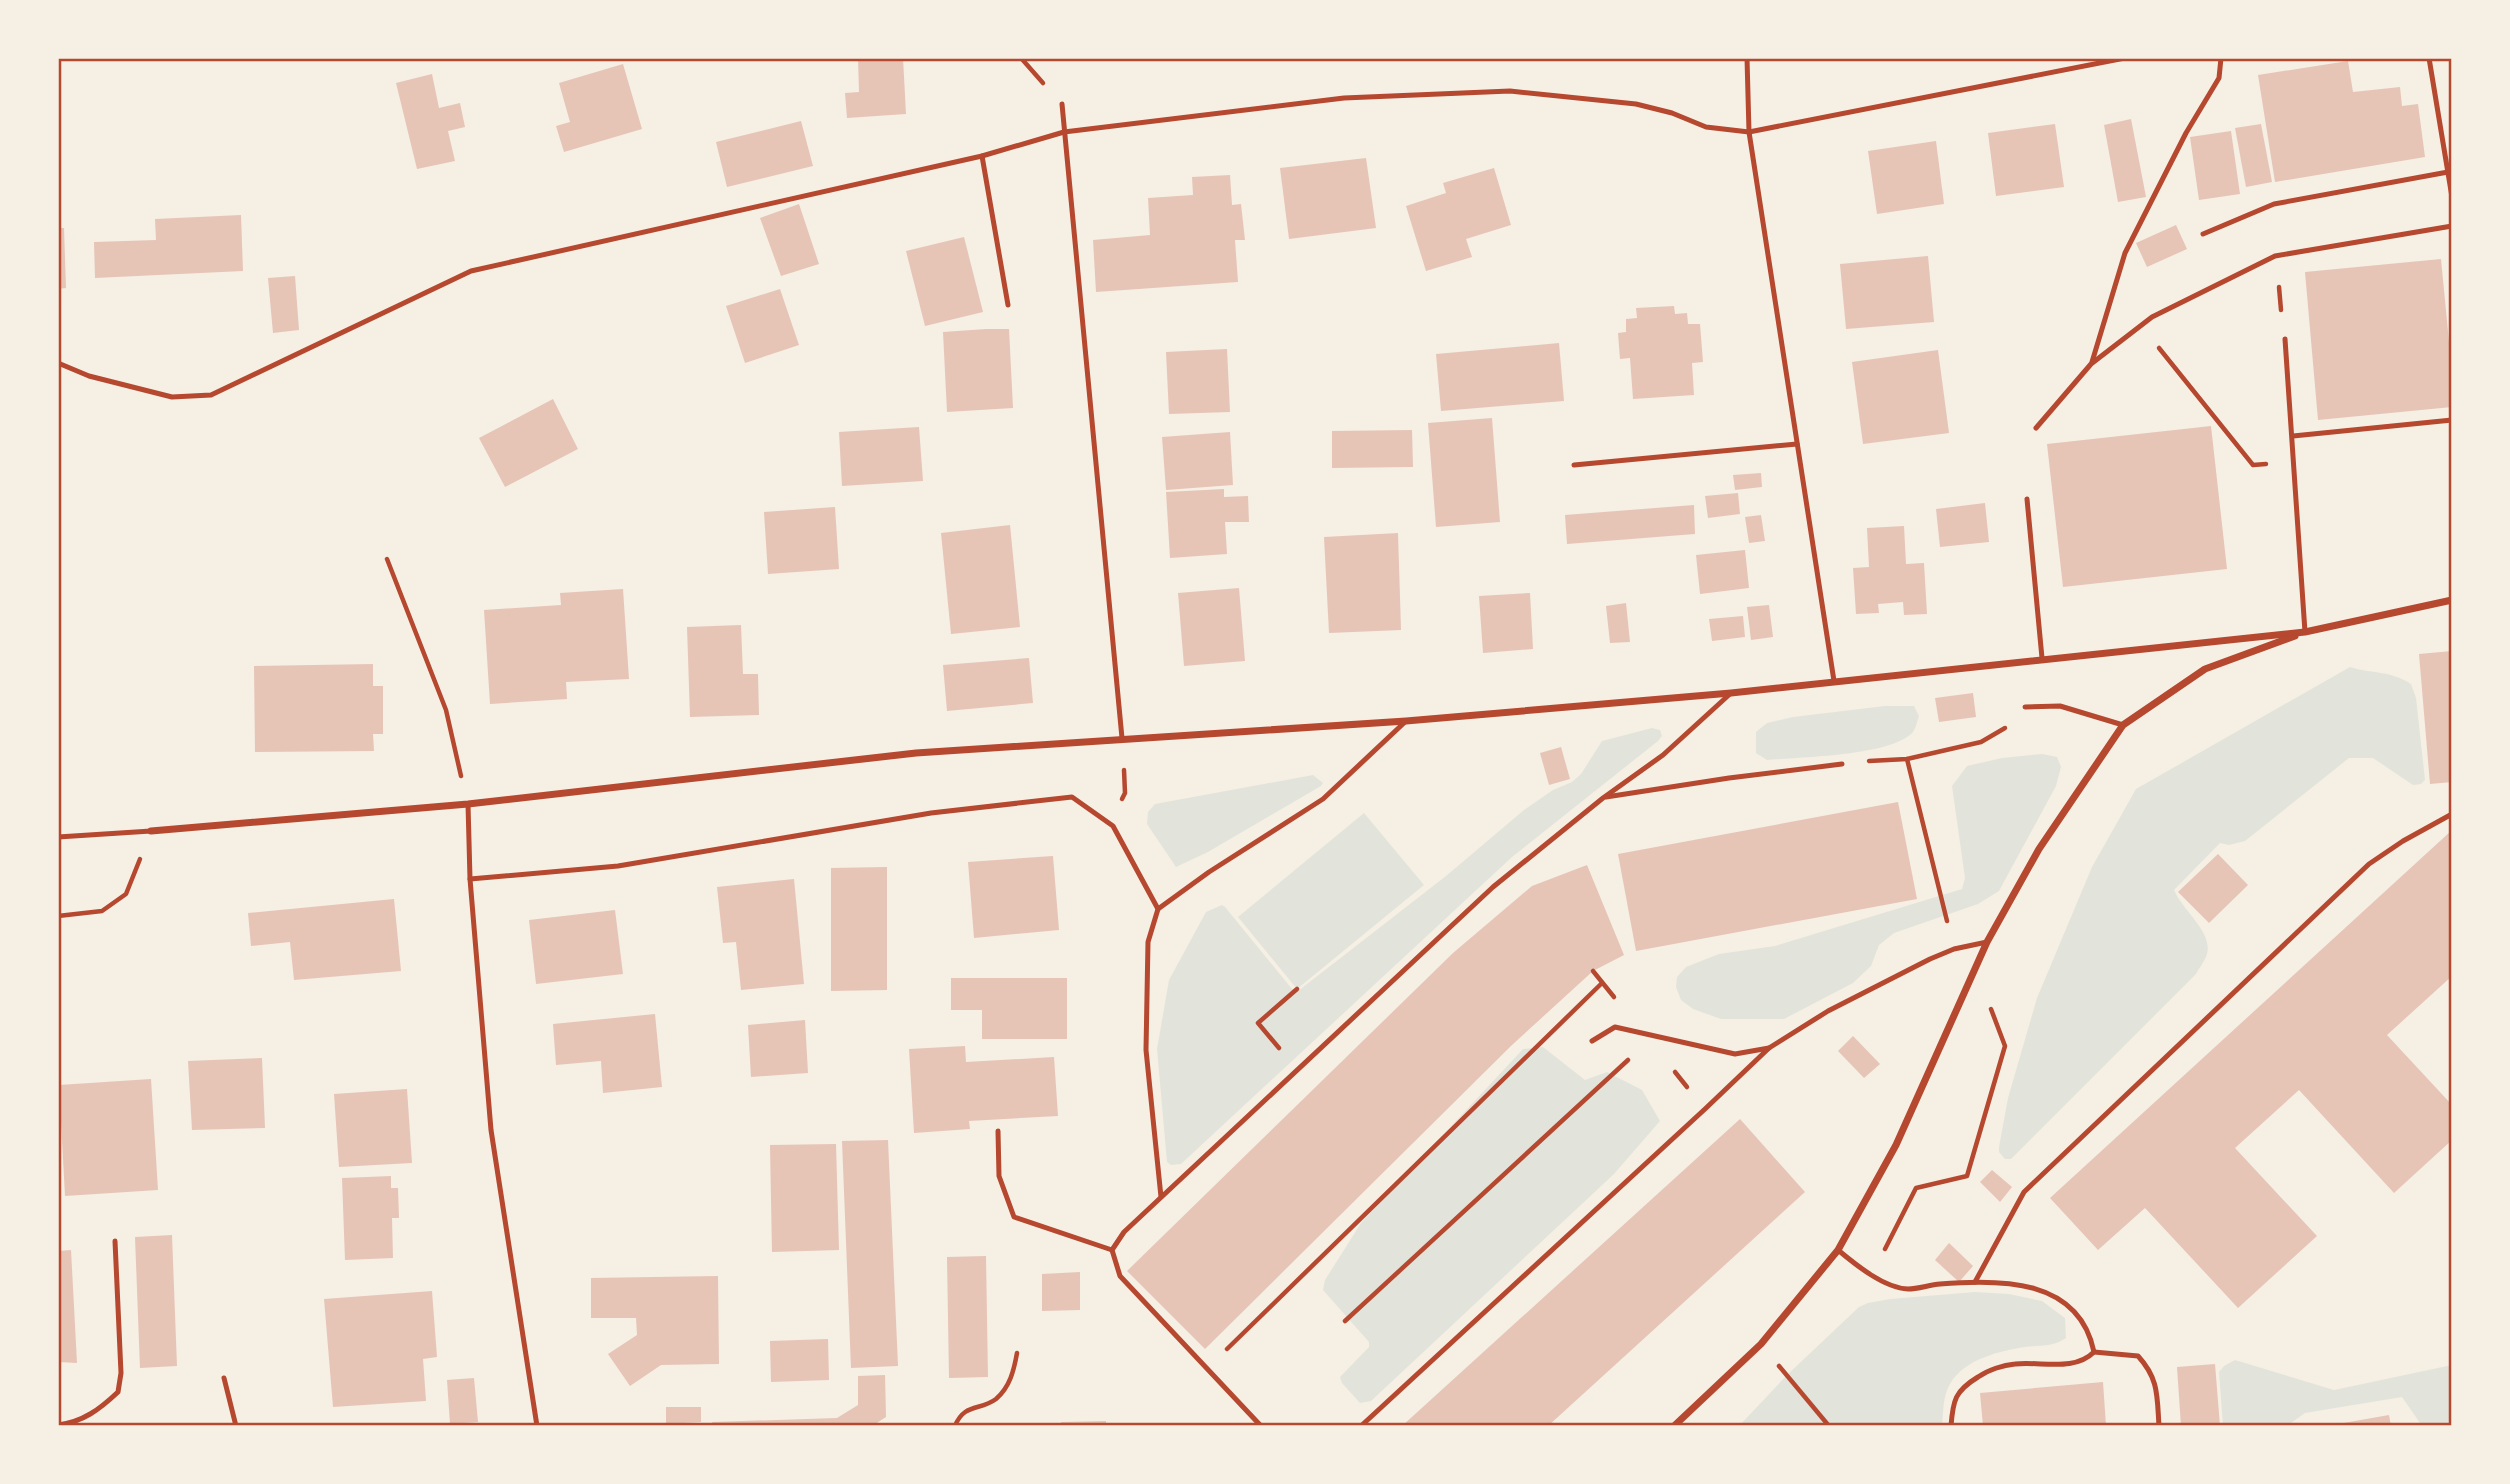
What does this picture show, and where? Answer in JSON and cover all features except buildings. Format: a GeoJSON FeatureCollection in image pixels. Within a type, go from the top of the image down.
{"type":"FeatureCollection","features":[{"type":"Feature","properties":{"kind":"street"},"geometry":{"type":"LineString","coordinates":[[151,831],[468,804],[916,753],[1406,721],[1731,693],[2305,632],[2452,600]]}},
{"type":"Feature","properties":{"kind":"street"},"geometry":{"type":"LineString","coordinates":[[1674,1426],[1761,1343],[1838,1250],[1896,1145],[1987,942],[2039,849],[2123,725],[2205,668],[2305,632]]}},
{"type":"Feature","properties":{"kind":"lane"},"geometry":{"type":"LineString","coordinates":[[1747,58],[1749,132],[1834,681]]}},
{"type":"Feature","properties":{"kind":"lane"},"geometry":{"type":"LineString","coordinates":[[58,363],[89,376],[172,397],[211,395],[471,271],[982,156],[1064,132],[1343,98],[1510,91],[1636,104],[1672,113],[1706,127],[1749,132],[2125,58]]}},
{"type":"Feature","properties":{"kind":"lane"},"geometry":{"type":"LineString","coordinates":[[2091,364],[2125,253],[2186,133],[2219,78],[2221,58]]}},
{"type":"Feature","properties":{"kind":"lane"},"geometry":{"type":"LineString","coordinates":[[2429,58],[2452,197]]}},
{"type":"Feature","properties":{"kind":"lane"},"geometry":{"type":"LineString","coordinates":[[1062,104],[1122,738]]}},
{"type":"Feature","properties":{"kind":"lane"},"geometry":{"type":"LineString","coordinates":[[982,156],[1008,305]]}},
{"type":"Feature","properties":{"kind":"lane"},"geometry":{"type":"LineString","coordinates":[[2203,234],[2274,204],[2448,172]]}},
{"type":"Feature","properties":{"kind":"lane"},"geometry":{"type":"LineString","coordinates":[[2036,428],[2091,364],[2152,317],[2275,256],[2452,226]]}},
{"type":"Feature","properties":{"kind":"lane"},"geometry":{"type":"LineString","coordinates":[[2285,339],[2305,632]]}},
{"type":"Feature","properties":{"kind":"lane"},"geometry":{"type":"LineString","coordinates":[[2293,436],[2452,420]]}},
{"type":"Feature","properties":{"kind":"lane"},"geometry":{"type":"LineString","coordinates":[[1574,465],[1797,444]]}},
{"type":"Feature","properties":{"kind":"lane"},"geometry":{"type":"LineString","coordinates":[[2028,499],[2042,659]]}},
{"type":"Feature","properties":{"kind":"lane"},"geometry":{"type":"LineString","coordinates":[[1112,1250],[1124,1232],[1493,887],[1603,798],[1663,755],[1731,693]]}},
{"type":"Feature","properties":{"kind":"lane"},"geometry":{"type":"LineString","coordinates":[[2025,707],[2060,706],[2123,725]]}},
{"type":"Feature","properties":{"kind":"lane"},"geometry":{"type":"LineString","coordinates":[[1161,1198],[1146,1050],[1148,942],[1158,909],[1209,872],[1323,799],[1406,721]]}},
{"type":"Feature","properties":{"kind":"lane"},"geometry":{"type":"LineString","coordinates":[[1603,798],[1842,764]]}},
{"type":"Feature","properties":{"kind":"lane"},"geometry":{"type":"LineString","coordinates":[[470,879],[618,866],[932,813],[1072,797],[1113,826],[1158,909]]}},
{"type":"Feature","properties":{"kind":"lane"},"geometry":{"type":"LineString","coordinates":[[468,804],[470,879],[491,1130],[537,1426]]}},
{"type":"Feature","properties":{"kind":"lane"},"geometry":{"type":"LineString","coordinates":[[1975,1282],[2024,1192],[2369,864],[2403,841],[2452,814]]}},
{"type":"Feature","properties":{"kind":"lane"},"geometry":{"type":"LineString","coordinates":[[58,837],[151,831]]}},
{"type":"Feature","properties":{"kind":"lane"},"geometry":{"type":"LineString","coordinates":[[1361,1426],[1769,1048],[1828,1011],[1954,949],[1987,942]]}},
{"type":"Feature","properties":{"kind":"lane"},"geometry":{"type":"LineString","coordinates":[[1592,1041],[1615,1027],[1735,1054],[1769,1048]]}},
{"type":"Feature","properties":{"kind":"lane"},"geometry":{"type":"LineString","coordinates":[[999,1131],[999,1177],[1014,1217],[1112,1250]]}},
{"type":"Feature","properties":{"kind":"lane"},"geometry":{"type":"LineString","coordinates":[[58,1425],[86,1417],[118,1392],[121,1373],[115,1241]]}},
{"type":"Feature","properties":{"kind":"lane"},"geometry":{"type":"LineString","coordinates":[[1112,1250],[1120,1276],[1261,1426]]}},
{"type":"Feature","properties":{"kind":"lane"},"geometry":{"type":"LineString","coordinates":[[1838,1250],[1871,1276],[1906,1289],[1975,1282],[2012,1284],[2045,1290],[2077,1312],[2091,1339],[2094,1352]]}},
{"type":"Feature","properties":{"kind":"lane"},"geometry":{"type":"LineString","coordinates":[[1951,1426],[1952,1407],[1957,1393],[1986,1372],[2013,1364],[2074,1364],[2085,1361],[2094,1352]]}},
{"type":"Feature","properties":{"kind":"lane"},"geometry":{"type":"LineString","coordinates":[[2094,1352],[2138,1356],[2149,1369],[2156,1384],[2159,1426]]}},
{"type":"Feature","properties":{"kind":"lane"},"geometry":{"type":"LineString","coordinates":[[224,1378],[236,1426]]}},
{"type":"Feature","properties":{"kind":"path"},"geometry":{"type":"LineString","coordinates":[[2141,325],[2253,465]]}},
{"type":"Feature","properties":{"kind":"path"},"geometry":{"type":"LineString","coordinates":[[387,559],[446,710],[468,804]]}},
{"type":"Feature","properties":{"kind":"path"},"geometry":{"type":"LineString","coordinates":[[1877,760],[1907,759],[1981,742],[2007,726],[2025,707]]}},
{"type":"Feature","properties":{"kind":"path"},"geometry":{"type":"LineString","coordinates":[[1907,759],[1954,949]]}},
{"type":"Feature","properties":{"kind":"path"},"geometry":{"type":"LineString","coordinates":[[58,916],[102,911],[126,894],[151,831]]}},
{"type":"Feature","properties":{"kind":"path"},"geometry":{"type":"LineString","coordinates":[[1207,1369],[1602,983]]}},
{"type":"Feature","properties":{"kind":"path"},"geometry":{"type":"LineString","coordinates":[[1258,1023],[1297,989]]}},
{"type":"Feature","properties":{"kind":"path"},"geometry":{"type":"LineString","coordinates":[[1871,1276],[1916,1188],[1967,1177],[2005,1045],[1991,1008]]}},
{"type":"Feature","properties":{"kind":"path"},"geometry":{"type":"LineString","coordinates":[[1345,1321],[1629,1059]]}},
{"type":"Feature","properties":{"kind":"path"},"geometry":{"type":"LineString","coordinates":[[1761,1343],[1829,1426]]}},
{"type":"Feature","properties":{"kind":"path"},"geometry":{"type":"LineString","coordinates":[[955,1426],[958,1418],[969,1409],[995,1400],[1003,1391],[1013,1376],[1017,1353]]}},
{"type":"Feature","properties":{"kind":"shaded area"},"geometry":{"type":"Polygon","coordinates":[[[2350,667],[2388,674],[2411,684],[2416,698],[2425,780],[2421,784],[2413,785],[2373,758],[2349,758],[2245,841],[2229,845],[2220,843],[2174,890],[2206,938],[2207,954],[2196,974],[2011,1159],[2005,1159],[1999,1152],[1999,1147],[2008,1098],[2037,998],[2092,867],[2136,789],[2350,667]]]}},
{"type":"Feature","properties":{"kind":"shaded area"},"geometry":{"type":"Polygon","coordinates":[[[1885,706],[1914,706],[1919,716],[1913,732],[1886,746],[1844,754],[1767,760],[1756,753],[1756,732],[1767,723],[1793,717],[1885,706]]]}},
{"type":"Feature","properties":{"kind":"shaded area"},"geometry":{"type":"Polygon","coordinates":[[[1652,728],[1660,730],[1662,736],[1658,741],[1512,857],[1181,1164],[1171,1165],[1167,1162],[1157,1049],[1169,980],[1206,912],[1222,905],[1225,907],[1292,989],[1298,991],[1446,876],[1524,810],[1553,790],[1572,782],[1581,774],[1602,741],[1652,728]]]}},
{"type":"Feature","properties":{"kind":"shaded area"},"geometry":{"type":"Polygon","coordinates":[[[2042,754],[2057,757],[2061,767],[2056,786],[1999,891],[1978,904],[1894,933],[1879,945],[1871,966],[1853,983],[1784,1019],[1721,1019],[1693,1009],[1681,1000],[1676,987],[1677,977],[1686,967],[1719,954],[1775,946],[1962,889],[1965,878],[1952,786],[1967,766],[2002,758],[2042,754]]]}},
{"type":"Feature","properties":{"kind":"shaded area"},"geometry":{"type":"Polygon","coordinates":[[[1313,775],[1323,783],[1321,786],[1208,852],[1176,867],[1147,824],[1148,812],[1155,804],[1313,775]]]}},
{"type":"Feature","properties":{"kind":"shaded area"},"geometry":{"type":"Polygon","coordinates":[[[1364,813],[1424,885],[1297,989],[1238,917],[1364,813]]]}},
{"type":"Feature","properties":{"kind":"shaded area"},"geometry":{"type":"Polygon","coordinates":[[[1543,1047],[1585,1080],[1607,1072],[1642,1090],[1660,1121],[1614,1174],[1371,1401],[1360,1403],[1340,1377],[1369,1347],[1369,1342],[1323,1290],[1325,1280],[1361,1223],[1523,1049],[1543,1047]]]}},
{"type":"Feature","properties":{"kind":"shaded area"},"geometry":{"type":"Polygon","coordinates":[[[1975,1292],[2009,1294],[2042,1301],[2065,1318],[2066,1338],[2052,1344],[1994,1354],[1964,1368],[1948,1388],[1942,1426],[1739,1426],[1787,1375],[1859,1307],[1890,1299],[1975,1292]]]}},
{"type":"Feature","properties":{"kind":"shaded area"},"geometry":{"type":"Polygon","coordinates":[[[2235,1360],[2334,1390],[2452,1365],[2452,1426],[2422,1426],[2402,1397],[2305,1413],[2290,1426],[2223,1426],[2219,1372],[2235,1360]]]}}]}
